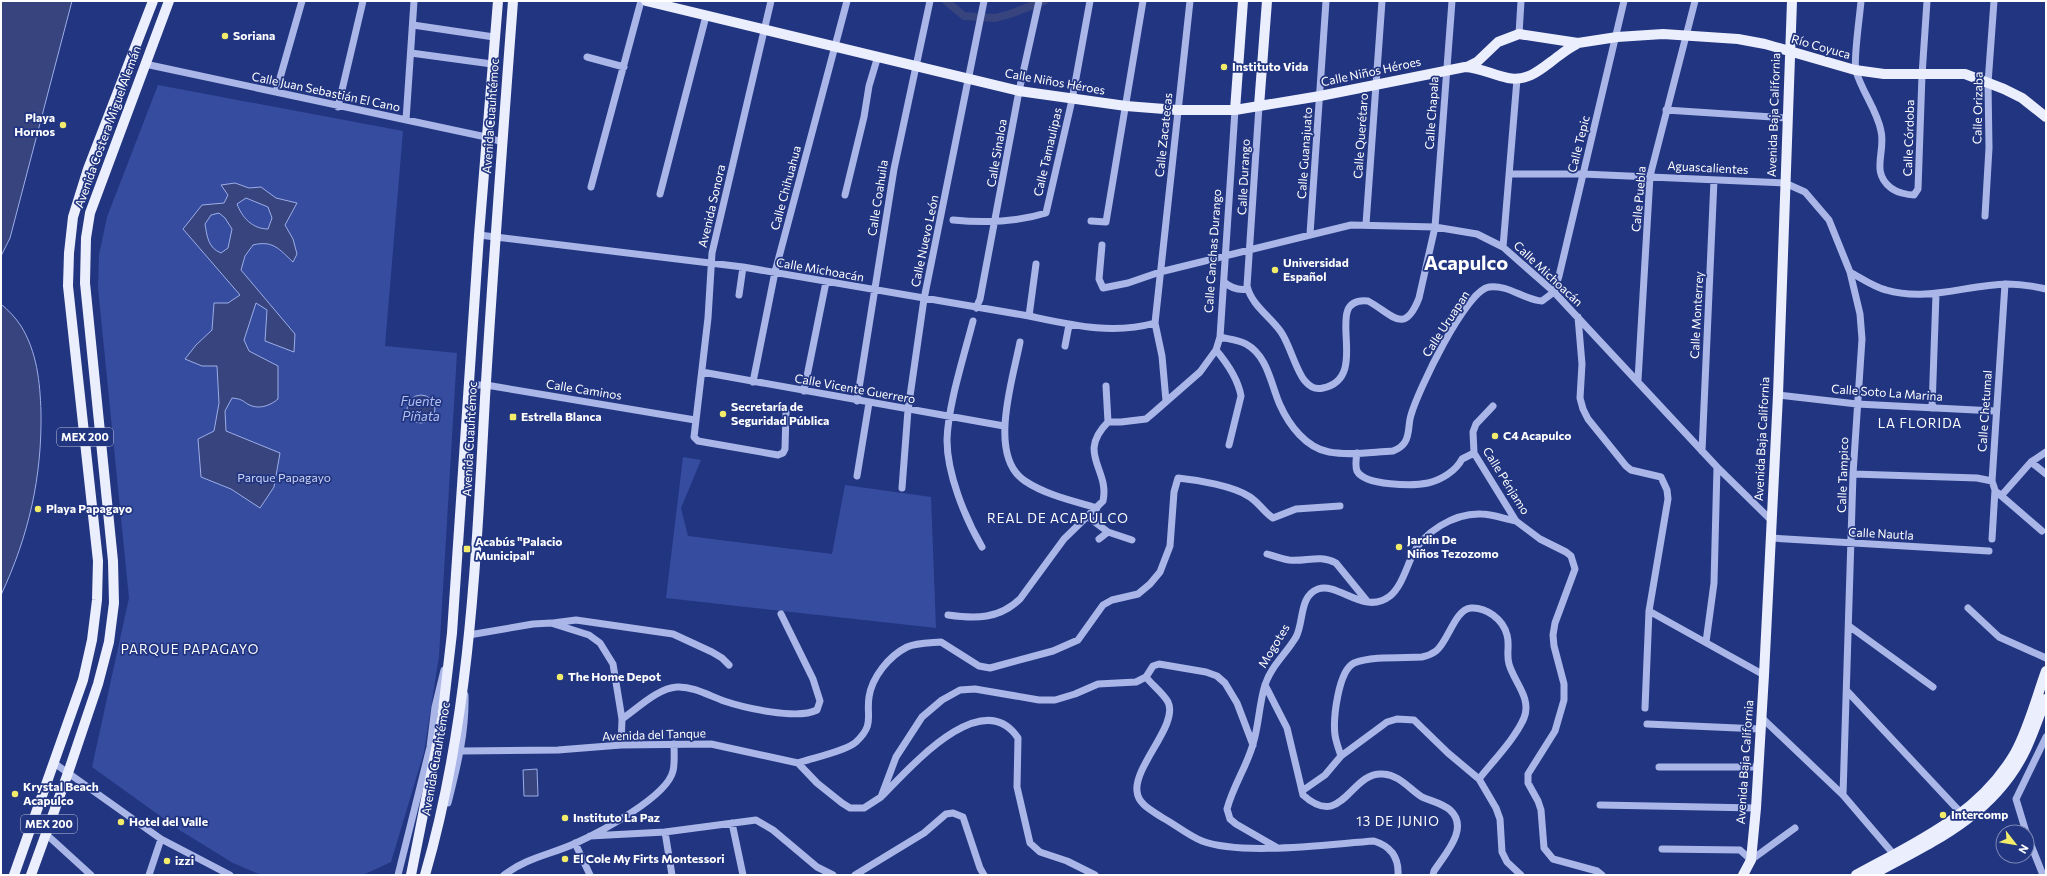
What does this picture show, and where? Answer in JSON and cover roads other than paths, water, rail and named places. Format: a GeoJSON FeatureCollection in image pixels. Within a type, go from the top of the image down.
{"type":"FeatureCollection","features":[{"type":"Feature","properties":{"kind":"main road","name":"Avenida Costera Miguel Alemán"},"geometry":{"type":"LineString","coordinates":[[14,875],[83,680],[92,640],[97,600],[98,562],[68,286],[73,217],[88,169],[153,1]]}},
{"type":"Feature","properties":{"kind":"main road","name":"Avenida Costera Miguel Alemán"},"geometry":{"type":"LineString","coordinates":[[31,875],[98,684],[109,642],[114,603],[113,561],[85,283],[86,238],[90,213],[99,184],[170,1]]}},
{"type":"Feature","properties":{"kind":"main road","name":"Avenida Cuauhtémoc"},"geometry":{"type":"LineString","coordinates":[[411,875],[442,719],[452,633],[486,137],[498,1]]}},
{"type":"Feature","properties":{"kind":"main road","name":"Avenida Cuauhtémoc"},"geometry":{"type":"LineString","coordinates":[[425,875],[454,750],[465,678],[475,571],[495,236],[513,1]]}},
{"type":"Feature","properties":{"kind":"main road","name":"Calle Niños Héroes"},"geometry":{"type":"LineString","coordinates":[[646,1],[1020,91],[1072,100],[1177,110],[1235,110],[1320,96],[1446,70],[1465,68],[1485,70],[1506,78],[1517,79],[1530,76],[1542,70],[1559,55]]}},
{"type":"Feature","properties":{"kind":"main road","name":"Calle Canchas Durango"},"geometry":{"type":"LineString","coordinates":[[1235,110],[1243,1]]}},
{"type":"Feature","properties":{"kind":"main road"},"geometry":{"type":"LineString","coordinates":[[1259,106],[1268,1]]}},
{"type":"Feature","properties":{"kind":"main road","name":"Avenida Baja California"},"geometry":{"type":"LineString","coordinates":[[1743,875],[1751,860],[1756,808],[1764,675],[1778,396],[1792,1]]}},
{"type":"Feature","properties":{"kind":"main road","name":"Calle Niños Héroes"},"geometry":{"type":"LineString","coordinates":[[1465,68],[1483,57],[1498,42],[1519,34],[1556,41]]}},
{"type":"Feature","properties":{"kind":"main road","name":"Río Coyuca"},"geometry":{"type":"LineString","coordinates":[[1556,41],[1578,43],[1616,37],[1663,34],[1738,39],[1790,51],[1855,70],[1884,74],[1965,74],[2022,98],[2046,117]]}},
{"type":"Feature","properties":{"kind":"main road"},"geometry":{"type":"LineString","coordinates":[[1556,41],[1559,55]]}},
{"type":"Feature","properties":{"kind":"main road","name":"Río Coyuca"},"geometry":{"type":"LineString","coordinates":[[1559,55],[1578,43]]}},
{"type":"Feature","properties":{"kind":"main road"},"geometry":{"type":"LineString","coordinates":[[1483,57],[1485,70]]}},
{"type":"Feature","properties":{"kind":"main road"},"geometry":{"type":"LineString","coordinates":[[1856,875],[1947,835],[1968,820],[1986,803],[2004,783],[2022,756],[2034,728],[2041,703],[2046,671]]}},
{"type":"Feature","properties":{"kind":"main road"},"geometry":{"type":"LineString","coordinates":[[1872,875],[1896,857],[1962,814],[1980,798],[1998,778],[2007,765],[2041,703]]}},
{"type":"Feature","properties":{"kind":"street"},"geometry":{"type":"LineString","coordinates":[[276,92],[302,1]]}},
{"type":"Feature","properties":{"kind":"street"},"geometry":{"type":"LineString","coordinates":[[338,107],[363,1]]}},
{"type":"Feature","properties":{"kind":"street"},"geometry":{"type":"LineString","coordinates":[[406,120],[414,1]]}},
{"type":"Feature","properties":{"kind":"street"},"geometry":{"type":"LineString","coordinates":[[591,187],[641,1]]}},
{"type":"Feature","properties":{"kind":"street","name":"Avenida Sonora"},"geometry":{"type":"LineString","coordinates":[[771,1],[712,252],[702,372],[694,437],[698,441],[778,455],[783,453],[786,449],[786,412]]}},
{"type":"Feature","properties":{"kind":"street","name":"Calle Chihuahua"},"geometry":{"type":"LineString","coordinates":[[753,382],[775,272],[847,1]]}},
{"type":"Feature","properties":{"kind":"street","name":"Calle Sinaloa"},"geometry":{"type":"LineString","coordinates":[[976,308],[980,299],[1039,1]]}},
{"type":"Feature","properties":{"kind":"street","name":"Calle Tamaulipas"},"geometry":{"type":"LineString","coordinates":[[996,221],[1006,221],[1046,213],[1072,100],[1090,1]]}},
{"type":"Feature","properties":{"kind":"street"},"geometry":{"type":"LineString","coordinates":[[1091,221],[1106,222],[1143,1]]}},
{"type":"Feature","properties":{"kind":"street","name":"Calle Zacatecas"},"geometry":{"type":"LineString","coordinates":[[1155,323],[1190,1]]}},
{"type":"Feature","properties":{"kind":"street","name":"Calle Guanajuato"},"geometry":{"type":"LineString","coordinates":[[1310,234],[1326,1]]}},
{"type":"Feature","properties":{"kind":"street","name":"Calle Querétaro"},"geometry":{"type":"LineString","coordinates":[[1366,224],[1382,1]]}},
{"type":"Feature","properties":{"kind":"street","name":"Calle Chapala"},"geometry":{"type":"LineString","coordinates":[[1248,291],[1258,307],[1281,331],[1304,380],[1311,387],[1317,389],[1329,387],[1342,378],[1345,370],[1348,350],[1345,317],[1349,307],[1355,303],[1368,301],[1389,317],[1396,319],[1402,319],[1409,315],[1415,308],[1419,298],[1435,227],[1452,1]]}},
{"type":"Feature","properties":{"kind":"street"},"geometry":{"type":"LineString","coordinates":[[1519,34],[1521,1]]}},
{"type":"Feature","properties":{"kind":"street","name":"Calle Tepic"},"geometry":{"type":"LineString","coordinates":[[1554,292],[1624,1]]}},
{"type":"Feature","properties":{"kind":"street","name":"Calle Puebla"},"geometry":{"type":"LineString","coordinates":[[1638,380],[1650,176],[1695,1]]}},
{"type":"Feature","properties":{"kind":"street"},"geometry":{"type":"LineString","coordinates":[[1855,70],[1861,1]]}},
{"type":"Feature","properties":{"kind":"street","name":"Calle Córdoba"},"geometry":{"type":"LineString","coordinates":[[1855,70],[1882,132],[1879,172],[1881,179],[1894,190],[1914,195],[1918,190],[1922,75],[1927,1]]}},
{"type":"Feature","properties":{"kind":"street","name":"Calle Orizaba"},"geometry":{"type":"LineString","coordinates":[[1986,216],[1989,148],[1988,83],[1994,1]]}},
{"type":"Feature","properties":{"kind":"street","name":"Calle Coahuila"},"geometry":{"type":"LineString","coordinates":[[857,401],[894,170],[915,66],[930,2]]}},
{"type":"Feature","properties":{"kind":"street","name":"Calle Nuevo León"},"geometry":{"type":"LineString","coordinates":[[902,488],[908,410],[924,299],[970,79],[983,3]]}},
{"type":"Feature","properties":{"kind":"street"},"geometry":{"type":"LineString","coordinates":[[660,194],[706,16]]}},
{"type":"Feature","properties":{"kind":"street"},"geometry":{"type":"LineString","coordinates":[[412,24],[494,37]]}},
{"type":"Feature","properties":{"kind":"street"},"geometry":{"type":"LineString","coordinates":[[410,53],[492,64]]}},
{"type":"Feature","properties":{"kind":"street"},"geometry":{"type":"LineString","coordinates":[[845,195],[864,117],[869,86],[878,56]]}},
{"type":"Feature","properties":{"kind":"street"},"geometry":{"type":"LineString","coordinates":[[587,57],[624,67]]}},
{"type":"Feature","properties":{"kind":"street","name":"Calle Juan Sebastián El Cano"},"geometry":{"type":"LineString","coordinates":[[145,64],[338,107],[486,137],[502,142]]}},
{"type":"Feature","properties":{"kind":"street"},"geometry":{"type":"LineString","coordinates":[[1503,247],[1517,79]]}},
{"type":"Feature","properties":{"kind":"street","name":"Calle Durango"},"geometry":{"type":"LineString","coordinates":[[1248,291],[1259,106]]}},
{"type":"Feature","properties":{"kind":"street","name":"Calle Canchas Durango"},"geometry":{"type":"LineString","coordinates":[[1108,422],[1146,419],[1200,372],[1216,350],[1220,337],[1235,110]]}},
{"type":"Feature","properties":{"kind":"street"},"geometry":{"type":"LineString","coordinates":[[1666,110],[1787,118]]}},
{"type":"Feature","properties":{"kind":"street","name":"Aguascalientes"},"geometry":{"type":"LineString","coordinates":[[1510,174],[1583,174],[1785,182]]}},
{"type":"Feature","properties":{"kind":"street","name":"Calle Monterrey"},"geometry":{"type":"LineString","coordinates":[[1702,451],[1714,180]]}},
{"type":"Feature","properties":{"kind":"street","name":"Calle Tampico"},"geometry":{"type":"LineString","coordinates":[[1785,182],[1805,192],[1829,220],[1850,272],[1860,314],[1862,339],[1853,474],[1843,795]]}},
{"type":"Feature","properties":{"kind":"street"},"geometry":{"type":"LineString","coordinates":[[953,220],[970,222],[996,221]]}},
{"type":"Feature","properties":{"kind":"street","name":"Calle Michoacán"},"geometry":{"type":"LineString","coordinates":[[1102,244],[1099,279],[1103,288],[1128,283],[1160,272],[1226,257],[1310,234],[1351,225],[1366,224],[1435,227],[1477,234],[1503,247],[1554,292],[1638,380],[1717,467],[1771,520]]}},
{"type":"Feature","properties":{"kind":"street","name":"Calle Michoacán"},"geometry":{"type":"LineString","coordinates":[[479,235],[712,262],[775,272],[874,291],[1029,316],[1069,325],[1126,329],[1155,323]]}},
{"type":"Feature","properties":{"kind":"street"},"geometry":{"type":"LineString","coordinates":[[1029,316],[1036,264]]}},
{"type":"Feature","properties":{"kind":"street"},"geometry":{"type":"LineString","coordinates":[[739,295],[744,267]]}},
{"type":"Feature","properties":{"kind":"street"},"geometry":{"type":"LineString","coordinates":[[1850,272],[1884,290],[1908,294],[1936,294],[2005,284],[2024,284],[2046,288]]}},
{"type":"Feature","properties":{"kind":"street"},"geometry":{"type":"LineString","coordinates":[[804,391],[826,282]]}},
{"type":"Feature","properties":{"kind":"street"},"geometry":{"type":"LineString","coordinates":[[1224,282],[1235,289],[1248,291]]}},
{"type":"Feature","properties":{"kind":"street","name":"Calle Chetumal"},"geometry":{"type":"LineString","coordinates":[[1992,539],[1995,490],[1992,481],[1995,411],[2005,284]]}},
{"type":"Feature","properties":{"kind":"street","name":"Calle Uruapan"},"geometry":{"type":"LineString","coordinates":[[1220,337],[1246,344],[1253,350],[1271,376],[1280,405],[1287,418],[1305,441],[1312,446],[1329,452],[1357,453],[1393,451],[1404,444],[1407,438],[1411,415],[1434,359],[1471,301],[1483,289],[1498,287],[1535,301],[1542,301],[1554,292]]}},
{"type":"Feature","properties":{"kind":"street"},"geometry":{"type":"LineString","coordinates":[[1932,408],[1936,294]]}},
{"type":"Feature","properties":{"kind":"street"},"geometry":{"type":"LineString","coordinates":[[1578,317],[1582,364],[1580,398],[1588,420],[1626,466],[1631,470],[1661,477],[1667,490],[1668,499],[1649,611],[1645,708]]}},
{"type":"Feature","properties":{"kind":"street"},"geometry":{"type":"LineString","coordinates":[[973,320],[950,415],[947,441],[951,474],[973,531],[982,547]]}},
{"type":"Feature","properties":{"kind":"street"},"geometry":{"type":"LineString","coordinates":[[1155,323],[1162,356],[1166,401]]}},
{"type":"Feature","properties":{"kind":"street"},"geometry":{"type":"LineString","coordinates":[[1065,346],[1069,325]]}},
{"type":"Feature","properties":{"kind":"street"},"geometry":{"type":"LineString","coordinates":[[1020,342],[1004,426],[1006,446],[1012,468],[1017,475],[1026,482],[1053,494],[1097,508]]}},
{"type":"Feature","properties":{"kind":"street"},"geometry":{"type":"LineString","coordinates":[[1216,350],[1230,369],[1241,396],[1229,445]]}},
{"type":"Feature","properties":{"kind":"street","name":"Calle Vicente Guerrero"},"geometry":{"type":"LineString","coordinates":[[702,372],[908,410],[950,415],[1004,426]]}},
{"type":"Feature","properties":{"kind":"street","name":"Calle Caminos"},"geometry":{"type":"LineString","coordinates":[[469,385],[486,385],[695,420]]}},
{"type":"Feature","properties":{"kind":"street"},"geometry":{"type":"LineString","coordinates":[[948,616],[970,618],[989,617],[1012,607],[1020,599],[1064,539],[1103,501],[1105,493],[1094,455],[1094,444],[1098,435],[1108,422],[1106,386]]}},
{"type":"Feature","properties":{"kind":"street","name":"Calle Soto La Marina"},"geometry":{"type":"LineString","coordinates":[[1778,396],[1857,404],[1995,411]]}},
{"type":"Feature","properties":{"kind":"street"},"geometry":{"type":"LineString","coordinates":[[858,476],[869,403]]}},
{"type":"Feature","properties":{"kind":"street","name":"Calle Pénjamo"},"geometry":{"type":"LineString","coordinates":[[1493,406],[1476,424],[1473,438],[1474,453],[1516,521],[1540,539],[1571,556],[1575,569],[1574,576],[1555,623],[1553,635],[1554,646],[1564,684],[1564,700],[1555,731],[1528,774],[1528,783],[1539,806],[1544,848],[1548,854],[1553,859],[1597,872],[1602,875]]}},
{"type":"Feature","properties":{"kind":"street"},"geometry":{"type":"LineString","coordinates":[[2001,496],[2031,462],[2046,452]]}},
{"type":"Feature","properties":{"kind":"street"},"geometry":{"type":"LineString","coordinates":[[1357,453],[1357,471],[1361,476],[1369,480],[1397,484],[1428,483],[1441,478],[1458,466],[1462,459],[1474,453]]}},
{"type":"Feature","properties":{"kind":"street"},"geometry":{"type":"LineString","coordinates":[[2031,462],[2046,474]]}},
{"type":"Feature","properties":{"kind":"street"},"geometry":{"type":"LineString","coordinates":[[1706,642],[1714,583],[1717,467]]}},
{"type":"Feature","properties":{"kind":"street"},"geometry":{"type":"LineString","coordinates":[[1853,474],[1977,478],[1992,481]]}},
{"type":"Feature","properties":{"kind":"street"},"geometry":{"type":"LineString","coordinates":[[1095,875],[1067,860],[1040,852],[1030,842],[1017,787],[1018,738],[1008,727],[997,722],[974,722],[959,729],[924,753],[881,797],[864,808],[850,808],[816,783],[798,763],[847,747],[855,742],[869,725],[869,698],[873,681],[891,659],[908,647],[941,642],[979,666],[990,668],[1054,651],[1078,640],[1103,605],[1112,600],[1138,594],[1150,584],[1160,572],[1170,546],[1174,492],[1178,478],[1204,480],[1246,495],[1273,518],[1296,509],[1340,506]]}},
{"type":"Feature","properties":{"kind":"street"},"geometry":{"type":"LineString","coordinates":[[1995,490],[2042,531]]}},
{"type":"Feature","properties":{"kind":"street"},"geometry":{"type":"LineString","coordinates":[[1267,554],[1288,560],[1329,559],[1336,563],[1368,602],[1376,602],[1390,595],[1397,588],[1415,550],[1440,526],[1456,518],[1473,514],[1483,514],[1516,521]]}},
{"type":"Feature","properties":{"kind":"street"},"geometry":{"type":"LineString","coordinates":[[1088,517],[1108,532],[1132,540]]}},
{"type":"Feature","properties":{"kind":"street"},"geometry":{"type":"LineString","coordinates":[[1099,540],[1108,532]]}},
{"type":"Feature","properties":{"kind":"street","name":"Calle Nautla"},"geometry":{"type":"LineString","coordinates":[[1771,538],[1989,551]]}},
{"type":"Feature","properties":{"kind":"street","name":"Mogotes"},"geometry":{"type":"LineString","coordinates":[[1276,847],[1236,824],[1228,814],[1229,801],[1253,746],[1265,685],[1273,668],[1296,636],[1305,601],[1310,594],[1317,590],[1331,589],[1357,600],[1368,602]]}},
{"type":"Feature","properties":{"kind":"street"},"geometry":{"type":"LineString","coordinates":[[1341,756],[1335,737],[1334,719],[1343,675],[1348,667],[1354,663],[1373,660],[1422,657],[1430,655],[1437,651],[1462,611],[1469,608],[1480,609],[1490,612],[1506,630],[1509,664],[1526,700],[1526,707],[1524,718],[1517,730],[1479,779]]}},
{"type":"Feature","properties":{"kind":"street"},"geometry":{"type":"LineString","coordinates":[[1968,608],[1999,637],[2046,658]]}},
{"type":"Feature","properties":{"kind":"street"},"geometry":{"type":"LineString","coordinates":[[1649,611],[1764,675]]}},
{"type":"Feature","properties":{"kind":"street"},"geometry":{"type":"LineString","coordinates":[[622,719],[665,690],[677,687],[688,688],[732,704],[792,715],[812,713],[820,706],[814,679],[781,614]]}},
{"type":"Feature","properties":{"kind":"street"},"geometry":{"type":"LineString","coordinates":[[469,635],[533,624],[576,620],[673,634],[712,652],[722,658],[729,665]]}},
{"type":"Feature","properties":{"kind":"street"},"geometry":{"type":"LineString","coordinates":[[551,623],[588,635],[600,643],[607,652],[613,664],[622,719],[621,745]]}},
{"type":"Feature","properties":{"kind":"street"},"geometry":{"type":"LineString","coordinates":[[1849,626],[1933,687]]}},
{"type":"Feature","properties":{"kind":"street"},"geometry":{"type":"LineString","coordinates":[[398,875],[430,747],[435,707],[452,633]]}},
{"type":"Feature","properties":{"kind":"street"},"geometry":{"type":"LineString","coordinates":[[881,797],[896,757],[922,717],[942,700],[960,690],[975,690],[1039,700],[1055,700],[1075,694],[1098,684],[1136,682],[1146,677],[1153,666],[1159,664],[1206,672],[1217,676],[1225,684],[1237,703],[1253,746]]}},
{"type":"Feature","properties":{"kind":"street"},"geometry":{"type":"LineString","coordinates":[[1146,677],[1168,702],[1170,711],[1160,739],[1137,780],[1136,791],[1139,801],[1201,840],[1233,847],[1276,847],[1374,841],[1383,844],[1392,853],[1398,863],[1398,875]]}},
{"type":"Feature","properties":{"kind":"street"},"geometry":{"type":"LineString","coordinates":[[429,875],[461,751],[466,715],[465,678]]}},
{"type":"Feature","properties":{"kind":"street"},"geometry":{"type":"LineString","coordinates":[[1265,685],[1287,728],[1303,795],[1311,802],[1327,808],[1341,801],[1371,776],[1383,774],[1406,783],[1421,796],[1449,809],[1456,817],[1458,834],[1433,875]]}},
{"type":"Feature","properties":{"kind":"street"},"geometry":{"type":"LineString","coordinates":[[1847,691],[1962,814]]}},
{"type":"Feature","properties":{"kind":"street"},"geometry":{"type":"LineString","coordinates":[[1761,717],[1843,795],[1896,857]]}},
{"type":"Feature","properties":{"kind":"street"},"geometry":{"type":"LineString","coordinates":[[1302,791],[1325,775],[1341,756],[1387,722],[1407,718],[1414,720],[1448,754],[1479,779],[1496,808],[1500,819],[1502,852],[1507,862],[1521,875]]}},
{"type":"Feature","properties":{"kind":"street"},"geometry":{"type":"LineString","coordinates":[[1647,724],[1760,729]]}},
{"type":"Feature","properties":{"kind":"street"},"geometry":{"type":"LineString","coordinates":[[2024,824],[2016,799],[2046,737],[2034,728]]}},
{"type":"Feature","properties":{"kind":"street"},"geometry":{"type":"LineString","coordinates":[[504,875],[514,867],[538,856],[590,836],[644,804],[660,790],[673,772],[674,744]]}},
{"type":"Feature","properties":{"kind":"street","name":"Avenida del Tanque"},"geometry":{"type":"LineString","coordinates":[[461,751],[579,749],[621,745],[711,744],[798,763]]}},
{"type":"Feature","properties":{"kind":"street"},"geometry":{"type":"LineString","coordinates":[[54,763],[161,839],[219,873],[230,875]]}},
{"type":"Feature","properties":{"kind":"street"},"geometry":{"type":"LineString","coordinates":[[1659,767],[1758,767]]}},
{"type":"Feature","properties":{"kind":"street"},"geometry":{"type":"LineString","coordinates":[[1600,805],[1756,808]]}},
{"type":"Feature","properties":{"kind":"street"},"geometry":{"type":"LineString","coordinates":[[855,875],[924,833],[946,814],[952,812],[963,817],[980,868],[984,875]]}},
{"type":"Feature","properties":{"kind":"street"},"geometry":{"type":"LineString","coordinates":[[590,836],[665,832],[756,820],[764,824],[817,867],[833,875]]}},
{"type":"Feature","properties":{"kind":"street"},"geometry":{"type":"LineString","coordinates":[[732,823],[743,875]]}},
{"type":"Feature","properties":{"kind":"street"},"geometry":{"type":"LineString","coordinates":[[1662,849],[1740,850],[1751,860],[1795,828]]}},
{"type":"Feature","properties":{"kind":"street"},"geometry":{"type":"LineString","coordinates":[[665,832],[672,875]]}},
{"type":"Feature","properties":{"kind":"street"},"geometry":{"type":"LineString","coordinates":[[46,834],[91,875]]}},
{"type":"Feature","properties":{"kind":"street"},"geometry":{"type":"LineString","coordinates":[[149,875],[161,839]]}},
{"type":"Feature","properties":{"kind":"street"},"geometry":{"type":"LineString","coordinates":[[575,843],[590,875]]}},
{"type":"Feature","properties":{"kind":"street"},"geometry":{"type":"LineString","coordinates":[[2035,855],[2043,875]]}},
{"type":"Feature","properties":{"kind":"water"},"geometry":{"type":"Polygon","coordinates":[[[1,1],[72,1],[10,238],[1,256],[1,1]]]}},
{"type":"Feature","properties":{"kind":"water"},"geometry":{"type":"Polygon","coordinates":[[[235,183],[249,188],[261,187],[276,198],[297,203],[285,225],[293,239],[297,254],[293,262],[284,253],[271,245],[253,245],[245,256],[241,270],[295,334],[294,352],[265,341],[267,310],[256,303],[244,340],[249,351],[278,366],[278,399],[269,405],[259,407],[249,405],[239,399],[232,398],[225,411],[226,431],[280,453],[274,487],[260,508],[231,489],[201,477],[198,439],[214,431],[219,403],[217,366],[202,366],[185,359],[196,345],[212,330],[214,303],[228,303],[240,295],[183,229],[202,205],[224,203],[228,195],[221,185],[235,183]],[[246,198],[237,204],[245,218],[252,225],[268,229],[272,218],[268,207],[246,198]],[[219,213],[211,215],[205,224],[211,245],[221,253],[228,248],[232,229],[225,218],[219,213]]]}},
{"type":"Feature","properties":{"kind":"water"},"geometry":{"type":"Polygon","coordinates":[[[1,304],[19,323],[31,346],[37,368],[40,390],[41,436],[32,505],[19,550],[1,595],[1,304]]]}},
{"type":"Feature","properties":{"kind":"water","name":"Fuente Piñata"},"geometry":{"type":"Polygon","coordinates":[[[421,395],[431,399],[435,409],[431,419],[421,423],[411,419],[407,409],[411,399],[421,395]]]}},
{"type":"Feature","properties":{"kind":"water"},"geometry":{"type":"Polygon","coordinates":[[[537,769],[538,796],[524,796],[523,770],[537,769]]]}},
{"type":"Feature","properties":{"kind":"waterway"},"geometry":{"type":"LineString","coordinates":[[946,1],[964,16],[995,18],[1044,1]]}},
{"type":"Feature","properties":{"kind":"place","name":"Soriana"},"geometry":{"type":"Point","coordinates":[225,36]}},
{"type":"Feature","properties":{"kind":"place","name":"Instituto Vida"},"geometry":{"type":"Point","coordinates":[1224,67]}},
{"type":"Feature","properties":{"kind":"place","name":"Playa Hornos"},"geometry":{"type":"Point","coordinates":[63,125]}},
{"type":"Feature","properties":{"kind":"place","name":"Universidad Español"},"geometry":{"type":"Point","coordinates":[1275,270]}},
{"type":"Feature","properties":{"kind":"place","name":"Secretaría de Seguridad Pública"},"geometry":{"type":"Point","coordinates":[723,414]}},
{"type":"Feature","properties":{"kind":"place","name":"Estrella Blanca"},"geometry":{"type":"Point","coordinates":[513,417]}},
{"type":"Feature","properties":{"kind":"place","name":"C4 Acapulco"},"geometry":{"type":"Point","coordinates":[1495,436]}},
{"type":"Feature","properties":{"kind":"place","name":"Playa Papagayo"},"geometry":{"type":"Point","coordinates":[38,509]}},
{"type":"Feature","properties":{"kind":"place","name":"Jardin De Niños Tezozomo"},"geometry":{"type":"Point","coordinates":[1399,547]}},
{"type":"Feature","properties":{"kind":"place","name":"Acabús \"Palacio Municipal\""},"geometry":{"type":"Point","coordinates":[467,549]}},
{"type":"Feature","properties":{"kind":"place","name":"The Home Depot"},"geometry":{"type":"Point","coordinates":[560,677]}},
{"type":"Feature","properties":{"kind":"place","name":"Krystal Beach Acapulco"},"geometry":{"type":"Point","coordinates":[15,794]}},
{"type":"Feature","properties":{"kind":"place","name":"Intercomp"},"geometry":{"type":"Point","coordinates":[1943,815]}},
{"type":"Feature","properties":{"kind":"place","name":"Instituto La Paz"},"geometry":{"type":"Point","coordinates":[565,818]}},
{"type":"Feature","properties":{"kind":"place","name":"Hotel del Valle"},"geometry":{"type":"Point","coordinates":[121,822]}},
{"type":"Feature","properties":{"kind":"place","name":"El Cole My Firts Montessori"},"geometry":{"type":"Point","coordinates":[565,859]}},
{"type":"Feature","properties":{"kind":"place","name":"izzi"},"geometry":{"type":"Point","coordinates":[167,861]}},
{"type":"Feature","properties":{"kind":"district","name":"Acapulco"},"geometry":{"type":"Point","coordinates":[1466,263]}},
{"type":"Feature","properties":{"kind":"district","name":"LA FLORIDA"},"geometry":{"type":"Point","coordinates":[1920,423]}},
{"type":"Feature","properties":{"kind":"district","name":"REAL DE ACAPULCO"},"geometry":{"type":"Point","coordinates":[1058,518]}},
{"type":"Feature","properties":{"kind":"district","name":"PARQUE PAPAGAYO"},"geometry":{"type":"Point","coordinates":[190,649]}},
{"type":"Feature","properties":{"kind":"district","name":"13 DE JUNIO"},"geometry":{"type":"Point","coordinates":[1398,821]}},
{"type":"Feature","properties":{"kind":"park label","name":"Parque Papagayo"},"geometry":{"type":"Point","coordinates":[284,478]}}]}
